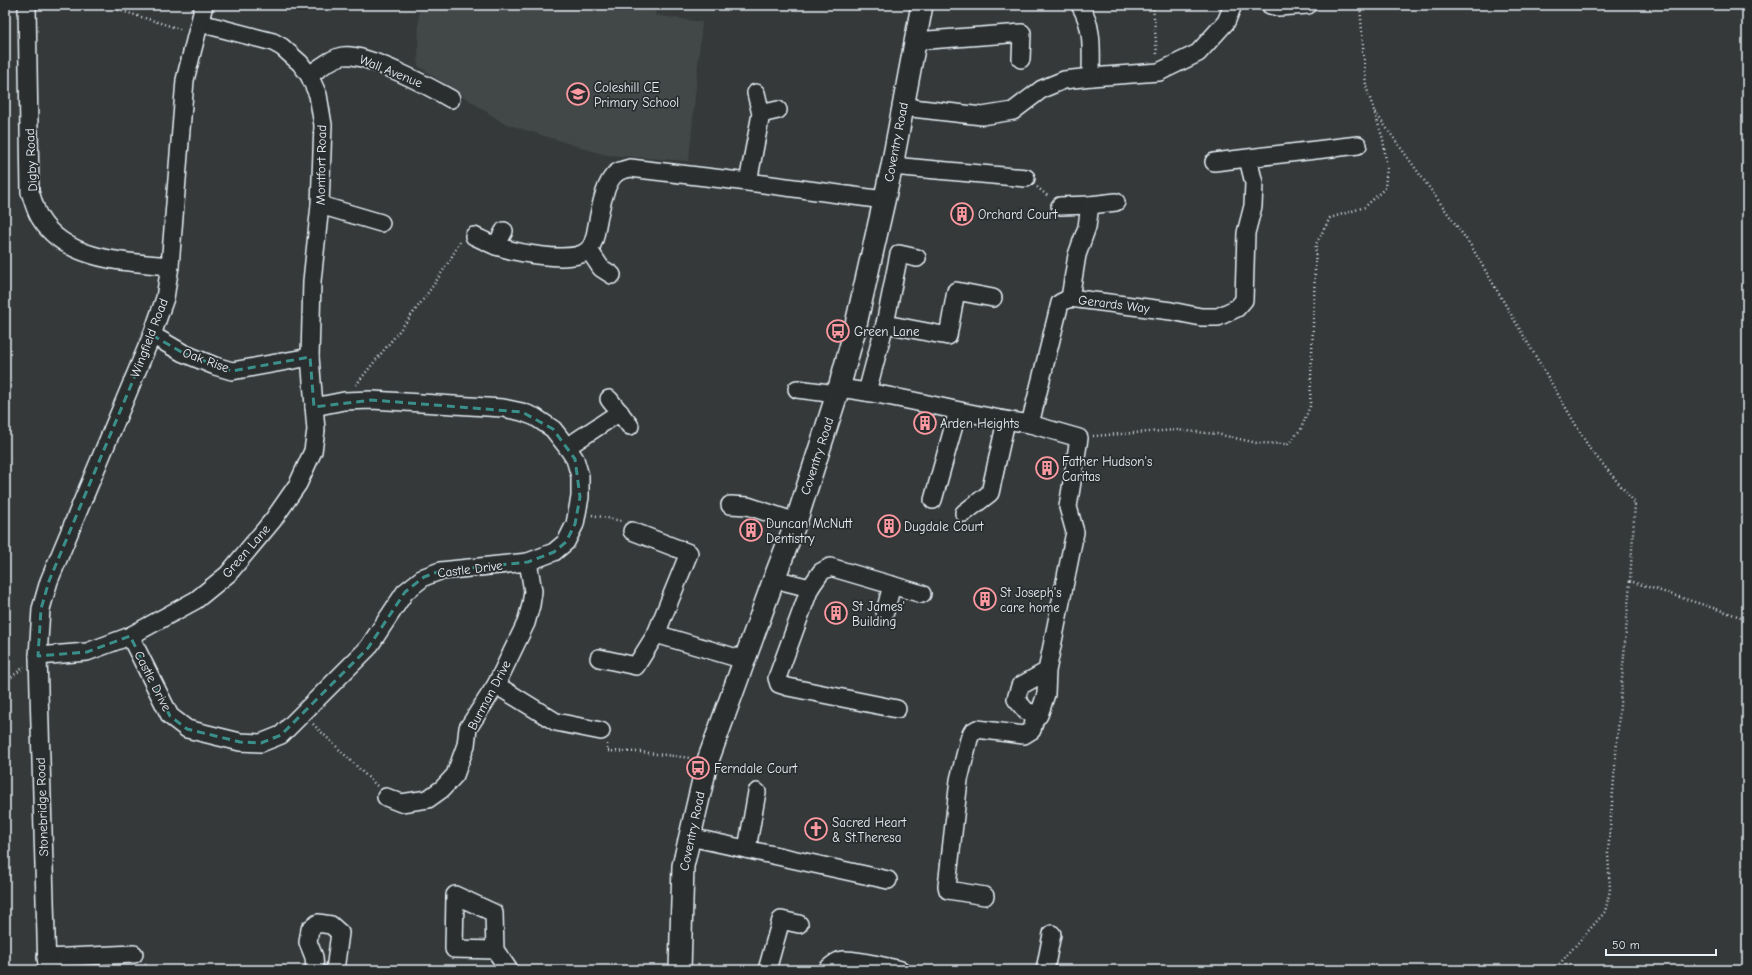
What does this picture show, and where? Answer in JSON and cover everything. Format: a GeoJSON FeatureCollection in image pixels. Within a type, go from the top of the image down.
{"type":"FeatureCollection","features":[{"type":"Feature","properties":{"kind":"main road","name":"Coventry Road"},"geometry":{"type":"LineString","coordinates":[[680,970],[683,866],[708,760],[796,522],[838,391],[854,333],[892,166],[922,5]]}},
{"type":"Feature","properties":{"kind":"street","name":"Digby Road"},"geometry":{"type":"LineString","coordinates":[[27,5],[30,192],[40,217],[55,237],[74,248],[105,259],[170,266]]}},
{"type":"Feature","properties":{"kind":"street","name":"Wingfield Road"},"geometry":{"type":"LineString","coordinates":[[38,656],[41,609],[49,581],[152,335],[165,298],[170,266],[185,80],[204,5]]}},
{"type":"Feature","properties":{"kind":"street"},"geometry":{"type":"LineString","coordinates":[[1080,5],[1086,15],[1092,36],[1091,77]]}},
{"type":"Feature","properties":{"kind":"street"},"geometry":{"type":"LineString","coordinates":[[903,107],[982,116],[1014,111],[1042,89],[1064,80],[1159,72],[1198,53],[1226,22],[1233,5]]}},
{"type":"Feature","properties":{"kind":"street"},"geometry":{"type":"LineString","coordinates":[[1270,5],[1278,7],[1308,5]]}},
{"type":"Feature","properties":{"kind":"street","name":"Montfort Road"},"geometry":{"type":"LineString","coordinates":[[198,28],[273,42],[282,47],[300,63],[309,75],[318,95],[323,125],[320,205],[312,281],[310,357]]}},
{"type":"Feature","properties":{"kind":"street"},"geometry":{"type":"LineString","coordinates":[[915,41],[1022,33],[1021,59]]}},
{"type":"Feature","properties":{"kind":"street","name":"Wall Avenue"},"geometry":{"type":"LineString","coordinates":[[309,75],[333,60],[343,56],[361,57],[424,83],[451,99]]}},
{"type":"Feature","properties":{"kind":"street"},"geometry":{"type":"LineString","coordinates":[[748,182],[761,114],[756,93]]}},
{"type":"Feature","properties":{"kind":"street"},"geometry":{"type":"LineString","coordinates":[[761,114],[778,110]]}},
{"type":"Feature","properties":{"kind":"street"},"geometry":{"type":"LineString","coordinates":[[1214,162],[1358,146]]}},
{"type":"Feature","properties":{"kind":"street","name":"Gerards Way"},"geometry":{"type":"LineString","coordinates":[[1030,424],[1060,303],[1070,298],[1171,311],[1201,317],[1218,317],[1237,308],[1244,300],[1246,233],[1253,206],[1254,183],[1248,159]]}},
{"type":"Feature","properties":{"kind":"street"},"geometry":{"type":"LineString","coordinates":[[892,166],[1026,178]]}},
{"type":"Feature","properties":{"kind":"street"},"geometry":{"type":"LineString","coordinates":[[474,236],[496,246],[545,257],[580,255],[589,250],[594,239],[608,182],[619,172],[630,168],[884,200]]}},
{"type":"Feature","properties":{"kind":"street"},"geometry":{"type":"LineString","coordinates":[[1060,206],[1116,202]]}},
{"type":"Feature","properties":{"kind":"street"},"geometry":{"type":"LineString","coordinates":[[1070,298],[1077,255],[1087,227],[1090,204]]}},
{"type":"Feature","properties":{"kind":"street"},"geometry":{"type":"LineString","coordinates":[[320,205],[381,223]]}},
{"type":"Feature","properties":{"kind":"street"},"geometry":{"type":"LineString","coordinates":[[496,246],[504,231]]}},
{"type":"Feature","properties":{"kind":"street"},"geometry":{"type":"LineString","coordinates":[[589,250],[601,268],[612,275]]}},
{"type":"Feature","properties":{"kind":"street"},"geometry":{"type":"LineString","coordinates":[[868,392],[885,324],[899,254],[917,258]]}},
{"type":"Feature","properties":{"kind":"street"},"geometry":{"type":"LineString","coordinates":[[885,324],[948,336],[956,291],[992,298]]}},
{"type":"Feature","properties":{"kind":"street","name":"Oak Rise"},"geometry":{"type":"LineString","coordinates":[[152,335],[183,353],[232,371],[310,357]]}},
{"type":"Feature","properties":{"kind":"street","name":"Green Lane"},"geometry":{"type":"LineString","coordinates":[[38,656],[87,652],[130,636],[196,600],[228,574],[273,520],[298,484],[313,451],[316,430],[310,357]]}},
{"type":"Feature","properties":{"kind":"street"},"geometry":{"type":"LineString","coordinates":[[797,389],[868,392],[1006,421],[1030,424],[1079,438],[1068,507],[1075,532],[1047,671],[1046,694],[1039,715],[1026,711],[1016,699],[1020,686],[1047,671]]}},
{"type":"Feature","properties":{"kind":"street","name":"Castle Drive"},"geometry":{"type":"LineString","coordinates":[[130,636],[170,716],[187,729],[240,742],[261,743],[281,736],[368,648],[405,592],[424,577],[440,571],[528,562],[554,552],[566,542],[575,524],[580,496],[580,476],[575,459],[552,430],[535,417],[522,412],[495,408],[372,400],[344,401],[314,407]]}},
{"type":"Feature","properties":{"kind":"street"},"geometry":{"type":"LineString","coordinates":[[567,447],[615,406],[630,426]]}},
{"type":"Feature","properties":{"kind":"street"},"geometry":{"type":"LineString","coordinates":[[933,500],[958,411]]}},
{"type":"Feature","properties":{"kind":"street"},"geometry":{"type":"LineString","coordinates":[[964,513],[990,493],[1006,421]]}},
{"type":"Feature","properties":{"kind":"street"},"geometry":{"type":"LineString","coordinates":[[730,505],[748,506],[796,522]]}},
{"type":"Feature","properties":{"kind":"street"},"geometry":{"type":"LineString","coordinates":[[599,658],[636,666],[656,634],[689,553],[632,531]]}},
{"type":"Feature","properties":{"kind":"street","name":"Burman Drive"},"geometry":{"type":"LineString","coordinates":[[386,797],[401,803],[428,799],[442,789],[455,775],[466,745],[468,728],[496,685],[526,623],[532,605],[533,591],[528,562]]}},
{"type":"Feature","properties":{"kind":"street"},"geometry":{"type":"LineString","coordinates":[[897,709],[788,687],[779,684],[776,678],[810,588],[821,572],[830,567],[922,594]]}},
{"type":"Feature","properties":{"kind":"street"},"geometry":{"type":"LineString","coordinates":[[774,579],[810,588]]}},
{"type":"Feature","properties":{"kind":"street"},"geometry":{"type":"LineString","coordinates":[[885,612],[892,585]]}},
{"type":"Feature","properties":{"kind":"street"},"geometry":{"type":"LineString","coordinates":[[656,634],[744,660]]}},
{"type":"Feature","properties":{"kind":"street","name":"Stonebridge Road"},"geometry":{"type":"LineString","coordinates":[[38,656],[47,964],[134,954]]}},
{"type":"Feature","properties":{"kind":"street"},"geometry":{"type":"LineString","coordinates":[[496,685],[556,722],[601,732]]}},
{"type":"Feature","properties":{"kind":"street"},"geometry":{"type":"LineString","coordinates":[[985,896],[948,890],[947,886],[959,780],[969,739],[972,732],[977,729],[1024,735],[1032,730],[1036,714]]}},
{"type":"Feature","properties":{"kind":"street"},"geometry":{"type":"LineString","coordinates":[[747,849],[757,792]]}},
{"type":"Feature","properties":{"kind":"street"},"geometry":{"type":"LineString","coordinates":[[690,836],[888,880]]}},
{"type":"Feature","properties":{"kind":"street"},"geometry":{"type":"LineString","coordinates":[[767,970],[781,920],[799,924]]}},
{"type":"Feature","properties":{"kind":"street"},"geometry":{"type":"LineString","coordinates":[[315,970],[314,957],[308,942],[310,929],[318,923],[331,925],[340,932],[335,970]]}},
{"type":"Feature","properties":{"kind":"street"},"geometry":{"type":"LineString","coordinates":[[1045,970],[1052,934]]}},
{"type":"Feature","properties":{"kind":"street"},"geometry":{"type":"LineString","coordinates":[[495,950],[509,970]]}},
{"type":"Feature","properties":{"kind":"street"},"geometry":{"type":"LineString","coordinates":[[827,970],[829,967],[842,960],[901,970]]}},
{"type":"Feature","properties":{"kind":"path"},"geometry":{"type":"LineString","coordinates":[[103,5],[198,28]]}},
{"type":"Feature","properties":{"kind":"path"},"geometry":{"type":"LineString","coordinates":[[1153,5],[1159,72]]}},
{"type":"Feature","properties":{"kind":"path"},"geometry":{"type":"LineString","coordinates":[[1079,438],[1102,434],[1176,430],[1217,434],[1257,443],[1288,444],[1301,428],[1310,406],[1316,244],[1330,218],[1365,207],[1385,188],[1387,168],[1383,139],[1366,86],[1360,5]]}},
{"type":"Feature","properties":{"kind":"path"},"geometry":{"type":"LineString","coordinates":[[1374,110],[1471,246],[1590,449],[1635,503],[1608,853],[1610,890],[1605,912],[1554,970]]}},
{"type":"Feature","properties":{"kind":"path"},"geometry":{"type":"LineString","coordinates":[[1026,178],[1060,206]]}},
{"type":"Feature","properties":{"kind":"path"},"geometry":{"type":"LineString","coordinates":[[344,401],[407,321],[448,264],[465,232],[474,236]]}},
{"type":"Feature","properties":{"kind":"path"},"geometry":{"type":"LineString","coordinates":[[577,512],[607,517],[634,525],[632,531]]}},
{"type":"Feature","properties":{"kind":"path"},"geometry":{"type":"LineString","coordinates":[[1630,581],[1747,619]]}},
{"type":"Feature","properties":{"kind":"path"},"geometry":{"type":"LineString","coordinates":[[303,714],[383,791],[386,797]]}},
{"type":"Feature","properties":{"kind":"path"},"geometry":{"type":"LineString","coordinates":[[601,732],[606,733],[607,751],[640,752],[708,760]]}},
{"type":"Feature","properties":{"kind":"highlighted area"},"geometry":{"type":"Polygon","coordinates":[[[152,335],[183,353],[232,371],[310,357],[314,407],[372,400],[522,412],[553,429],[575,459],[580,497],[575,524],[566,542],[554,552],[528,562],[440,571],[424,577],[405,592],[368,648],[281,735],[261,743],[240,742],[187,729],[170,716],[130,636],[87,652],[38,656],[41,609],[49,581],[152,335]]]}},
{"type":"Feature","properties":{"kind":"shaded area","name":"Coleshill CE Primary School"},"geometry":{"type":"Polygon","coordinates":[[[419,5],[656,5],[655,15],[702,22],[689,161],[605,155],[503,123],[418,66],[419,5]]]}},
{"type":"Feature","properties":{"kind":"place","name":"Coleshill CE Primary School"},"geometry":{"type":"Point","coordinates":[578,94]}},
{"type":"Feature","properties":{"kind":"place","name":"Orchard Court"},"geometry":{"type":"Point","coordinates":[962,214]}},
{"type":"Feature","properties":{"kind":"place","name":"Green Lane"},"geometry":{"type":"Point","coordinates":[838,331]}},
{"type":"Feature","properties":{"kind":"place","name":"Arden Heights"},"geometry":{"type":"Point","coordinates":[925,423]}},
{"type":"Feature","properties":{"kind":"place","name":"Father Hudson's Caritas"},"geometry":{"type":"Point","coordinates":[1047,468]}},
{"type":"Feature","properties":{"kind":"place","name":"Dugdale Court"},"geometry":{"type":"Point","coordinates":[889,526]}},
{"type":"Feature","properties":{"kind":"place","name":"Duncan McNutt Dentistry"},"geometry":{"type":"Point","coordinates":[751,530]}},
{"type":"Feature","properties":{"kind":"place","name":"St Joseph's care home"},"geometry":{"type":"Point","coordinates":[985,599]}},
{"type":"Feature","properties":{"kind":"place","name":"St James' Building"},"geometry":{"type":"Point","coordinates":[836,613]}},
{"type":"Feature","properties":{"kind":"place","name":"Ferndale Court"},"geometry":{"type":"Point","coordinates":[698,768]}},
{"type":"Feature","properties":{"kind":"place","name":"Sacred Heart & St.Theresa"},"geometry":{"type":"Point","coordinates":[816,829]}}]}
